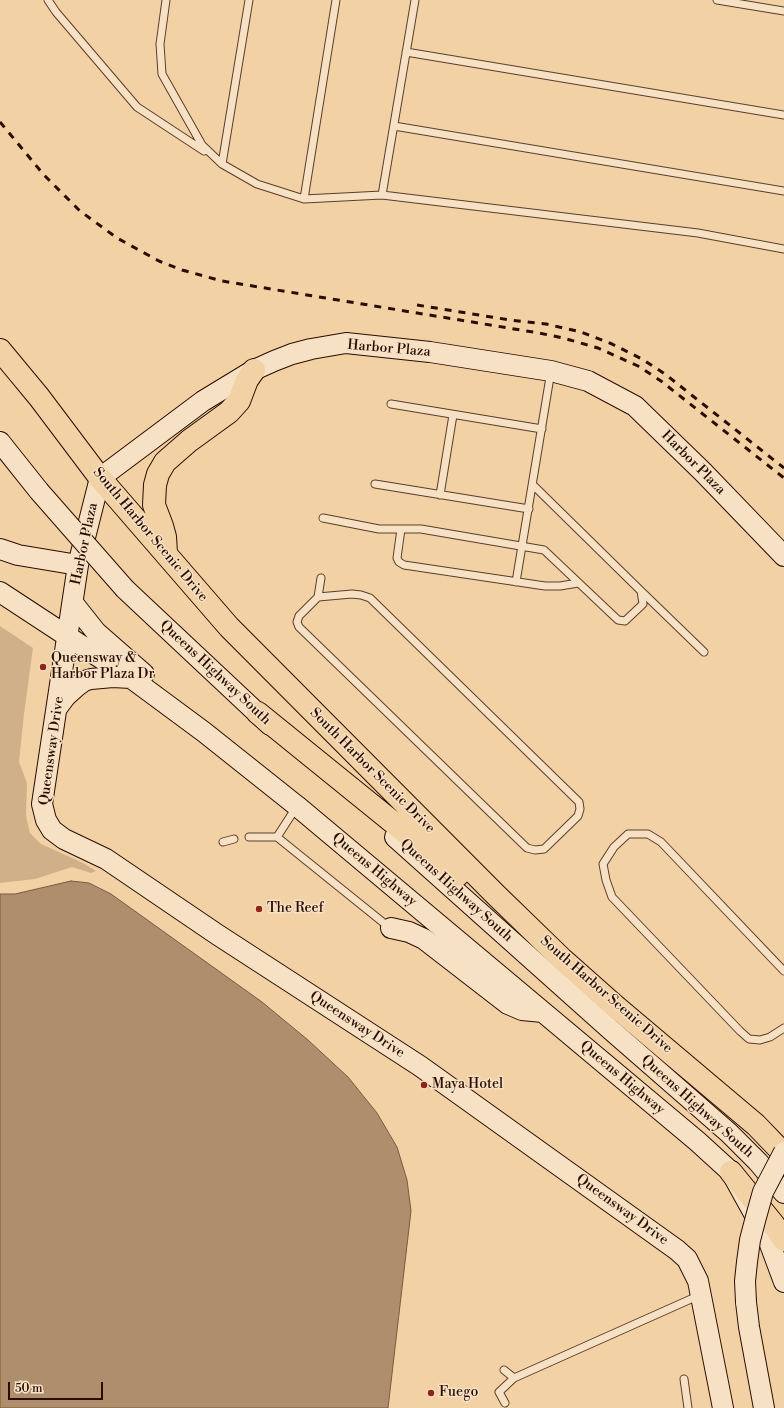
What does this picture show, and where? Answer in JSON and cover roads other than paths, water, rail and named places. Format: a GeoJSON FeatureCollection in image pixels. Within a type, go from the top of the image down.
{"type":"FeatureCollection","features":[{"type":"Feature","properties":{"kind":"main road","name":"Harbor Plaza"},"geometry":{"type":"LineString","coordinates":[[68,637],[74,603],[78,565],[100,478],[203,401],[254,370],[292,354],[346,343],[430,352],[551,371],[588,381],[635,406],[703,472],[784,556]]}},
{"type":"Feature","properties":{"kind":"main road","name":"South Harbor Scenic Drive"},"geometry":{"type":"LineString","coordinates":[[0,350],[39,397],[100,478],[229,627],[490,889],[562,959],[615,1006],[756,1125],[784,1153]]}},
{"type":"Feature","properties":{"kind":"main road"},"geometry":{"type":"LineString","coordinates":[[166,554],[162,526],[154,505],[154,485],[158,474],[165,462],[189,441],[229,412],[239,401],[247,380],[254,370]]}},
{"type":"Feature","properties":{"kind":"main road","name":"Queens Highway South"},"geometry":{"type":"LineString","coordinates":[[0,442],[39,491],[125,589],[258,714],[611,1030],[729,1133],[758,1162],[784,1193]]}},
{"type":"Feature","properties":{"kind":"main road"},"geometry":{"type":"LineString","coordinates":[[0,549],[18,555],[78,565]]}},
{"type":"Feature","properties":{"kind":"main road","name":"Queens Highway"},"geometry":{"type":"LineString","coordinates":[[0,592],[131,678],[204,732],[297,806],[545,1012],[697,1141],[731,1172],[768,1239],[784,1282]]}},
{"type":"Feature","properties":{"kind":"main road"},"geometry":{"type":"LineString","coordinates":[[74,603],[96,632],[253,771]]}},
{"type":"Feature","properties":{"kind":"main road","name":"Queensway Drive"},"geometry":{"type":"LineString","coordinates":[[68,637],[42,804],[46,820],[52,830],[64,839],[106,859],[218,935],[420,1066],[687,1259],[698,1281],[723,1408]]}},
{"type":"Feature","properties":{"kind":"main road"},"geometry":{"type":"LineString","coordinates":[[57,708],[66,696],[84,681],[113,677],[131,678]]}},
{"type":"Feature","properties":{"kind":"main road"},"geometry":{"type":"LineString","coordinates":[[258,714],[562,959]]}},
{"type":"Feature","properties":{"kind":"main road"},"geometry":{"type":"LineString","coordinates":[[391,928],[394,930],[409,932],[424,940],[508,1004],[522,1010],[545,1012]]}},
{"type":"Feature","properties":{"kind":"main road"},"geometry":{"type":"LineString","coordinates":[[764,1408],[749,1327],[745,1281],[752,1232],[764,1192],[784,1153]]}},
{"type":"Feature","properties":{"kind":"main road"},"geometry":{"type":"LineString","coordinates":[[731,1172],[774,1225],[784,1240]]}},
{"type":"Feature","properties":{"kind":"lane"},"geometry":{"type":"LineString","coordinates":[[48,0],[56,12],[137,107],[219,162],[257,184],[304,199],[382,195],[698,233],[784,249]]}},
{"type":"Feature","properties":{"kind":"lane"},"geometry":{"type":"LineString","coordinates":[[166,0],[160,44],[162,74],[202,145],[219,162]]}},
{"type":"Feature","properties":{"kind":"lane"},"geometry":{"type":"LineString","coordinates":[[219,162],[249,0]]}},
{"type":"Feature","properties":{"kind":"lane"},"geometry":{"type":"LineString","coordinates":[[304,199],[336,0]]}},
{"type":"Feature","properties":{"kind":"lane"},"geometry":{"type":"LineString","coordinates":[[382,195],[415,0]]}},
{"type":"Feature","properties":{"kind":"lane"},"geometry":{"type":"LineString","coordinates":[[718,0],[784,11]]}},
{"type":"Feature","properties":{"kind":"lane"},"geometry":{"type":"LineString","coordinates":[[406,52],[784,115]]}},
{"type":"Feature","properties":{"kind":"lane"},"geometry":{"type":"LineString","coordinates":[[394,126],[784,191]]}},
{"type":"Feature","properties":{"kind":"lane"},"geometry":{"type":"LineString","coordinates":[[516,582],[551,371]]}},
{"type":"Feature","properties":{"kind":"lane"},"geometry":{"type":"LineString","coordinates":[[391,404],[542,429]]}},
{"type":"Feature","properties":{"kind":"lane"},"geometry":{"type":"LineString","coordinates":[[440,495],[453,415]]}},
{"type":"Feature","properties":{"kind":"lane"},"geometry":{"type":"LineString","coordinates":[[376,484],[529,509]]}},
{"type":"Feature","properties":{"kind":"lane"},"geometry":{"type":"LineString","coordinates":[[533,485],[704,652]]}},
{"type":"Feature","properties":{"kind":"lane"},"geometry":{"type":"LineString","coordinates":[[323,518],[379,529],[420,529],[522,548],[544,550],[618,620],[625,621],[643,604],[642,591]]}},
{"type":"Feature","properties":{"kind":"lane"},"geometry":{"type":"LineString","coordinates":[[401,529],[397,558],[399,562],[404,565],[545,586],[560,586],[578,583]]}},
{"type":"Feature","properties":{"kind":"lane"},"geometry":{"type":"LineString","coordinates":[[318,597],[352,594],[370,598],[579,802],[580,809],[578,816],[544,849],[535,850],[526,848],[299,626],[297,622],[299,616],[318,597],[321,578]]}},
{"type":"Feature","properties":{"kind":"lane"},"geometry":{"type":"LineString","coordinates":[[277,836],[297,806]]}},
{"type":"Feature","properties":{"kind":"lane"},"geometry":{"type":"LineString","coordinates":[[784,971],[661,842],[648,834],[628,834],[614,847],[604,864],[606,880],[612,897],[740,1031],[750,1038],[760,1040],[770,1037],[784,1028]]}},
{"type":"Feature","properties":{"kind":"lane"},"geometry":{"type":"LineString","coordinates":[[249,837],[277,836],[391,928]]}},
{"type":"Feature","properties":{"kind":"lane"},"geometry":{"type":"LineString","coordinates":[[223,842],[234,839]]}},
{"type":"Feature","properties":{"kind":"lane"},"geometry":{"type":"LineString","coordinates":[[505,1403],[499,1392],[514,1378],[700,1295]]}},
{"type":"Feature","properties":{"kind":"lane"},"geometry":{"type":"LineString","coordinates":[[504,1370],[514,1378]]}},
{"type":"Feature","properties":{"kind":"lane"},"geometry":{"type":"LineString","coordinates":[[684,1379],[688,1408]]}},
{"type":"Feature","properties":{"kind":"railway"},"geometry":{"type":"LineString","coordinates":[[0,122],[44,175],[80,211],[117,238],[159,261],[182,270],[222,281],[539,333],[598,348],[638,366],[661,381],[784,478]]}},
{"type":"Feature","properties":{"kind":"railway"},"geometry":{"type":"LineString","coordinates":[[417,305],[510,320],[546,324],[581,332],[612,344],[642,359],[665,374],[784,468]]}},
{"type":"Feature","properties":{"kind":"place","name":"Queensway & Harbor Plaza Dr"},"geometry":{"type":"Point","coordinates":[43,667]}},
{"type":"Feature","properties":{"kind":"place","name":"The Reef"},"geometry":{"type":"Point","coordinates":[259,909]}},
{"type":"Feature","properties":{"kind":"place","name":"Maya Hotel"},"geometry":{"type":"Point","coordinates":[424,1085]}},
{"type":"Feature","properties":{"kind":"place","name":"Fuego"},"geometry":{"type":"Point","coordinates":[431,1393]}}]}
